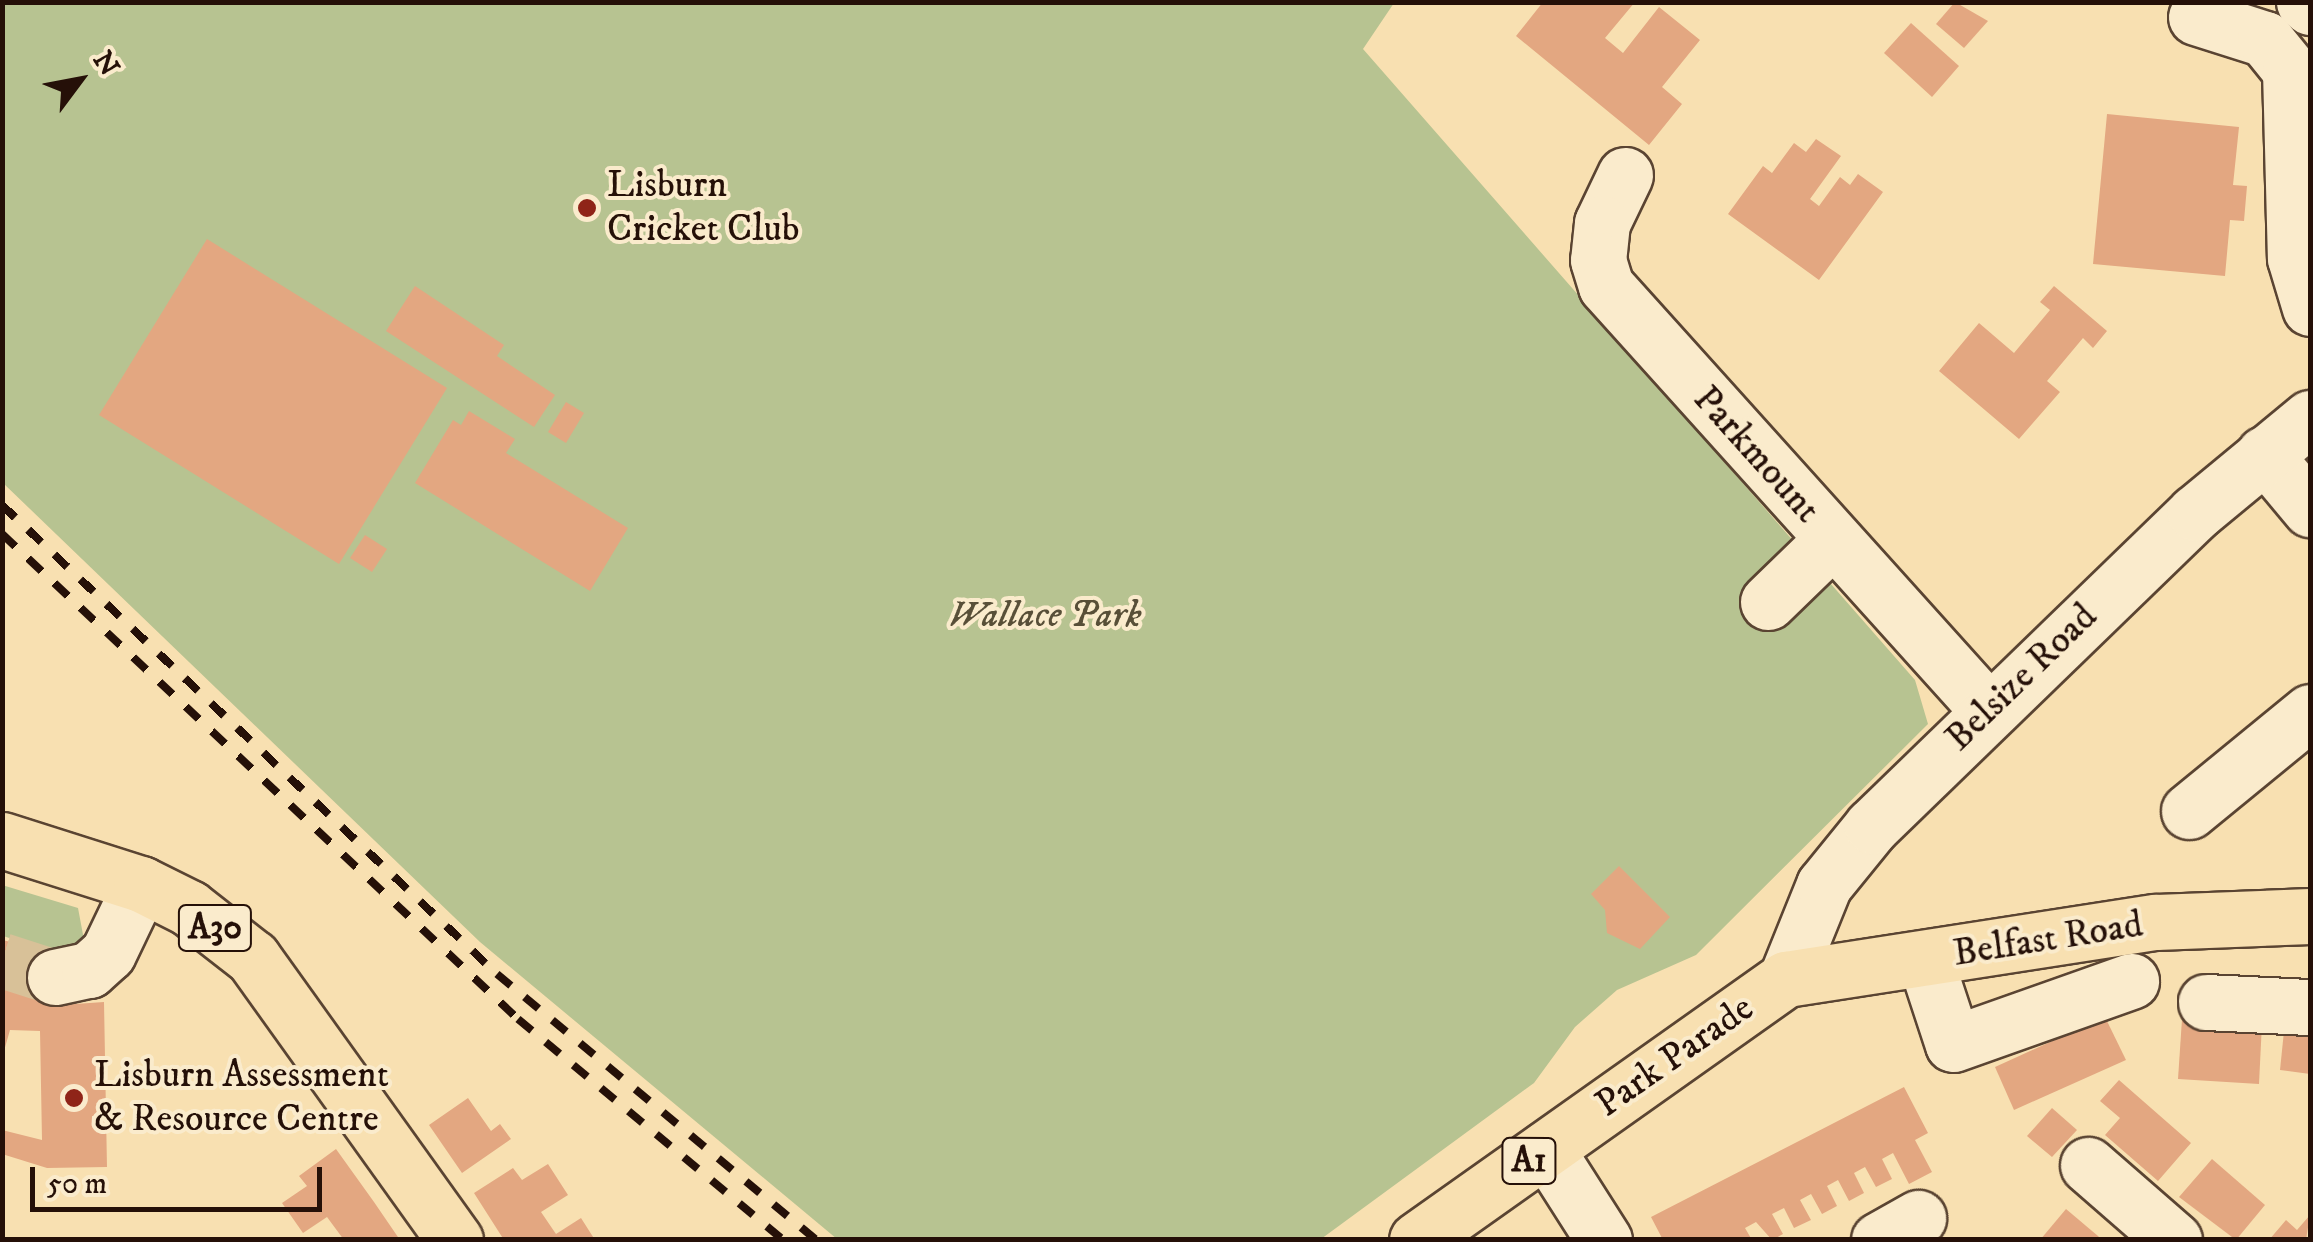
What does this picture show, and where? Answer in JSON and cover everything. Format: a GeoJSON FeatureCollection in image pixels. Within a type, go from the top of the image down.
{"type":"FeatureCollection","features":[{"type":"Feature","properties":{"kind":"main road","name":"A30"},"geometry":{"type":"LineString","coordinates":[[2,840],[141,884],[189,908],[254,958],[455,1240]]}},
{"type":"Feature","properties":{"kind":"main road","name":"Belfast Road"},"geometry":{"type":"LineString","coordinates":[[1786,979],[2156,922],[2310,916]]}},
{"type":"Feature","properties":{"kind":"main road","name":"Park Parade"},"geometry":{"type":"LineString","coordinates":[[1417,1240],[1786,979]]}},
{"type":"Feature","properties":{"kind":"street"},"geometry":{"type":"LineString","coordinates":[[2304,2],[2310,7]]}},
{"type":"Feature","properties":{"kind":"street"},"geometry":{"type":"LineString","coordinates":[[2196,17],[2265,39],[2290,70],[2295,258],[2310,308]]}},
{"type":"Feature","properties":{"kind":"street","name":"Parkmount"},"geometry":{"type":"LineString","coordinates":[[1626,174],[1602,223],[1598,260],[1606,286],[1987,709]]}},
{"type":"Feature","properties":{"kind":"street","name":"Belsize Road"},"geometry":{"type":"LineString","coordinates":[[1786,979],[1824,884],[1987,709],[2264,454],[2310,418]]}},
{"type":"Feature","properties":{"kind":"street"},"geometry":{"type":"LineString","coordinates":[[2264,454],[2310,509]]}},
{"type":"Feature","properties":{"kind":"street"},"geometry":{"type":"LineString","coordinates":[[1768,602],[1832,540]]}},
{"type":"Feature","properties":{"kind":"street"},"geometry":{"type":"LineString","coordinates":[[2189,811],[2310,712]]}},
{"type":"Feature","properties":{"kind":"street"},"geometry":{"type":"LineString","coordinates":[[55,976],[89,970],[108,952],[141,884]]}},
{"type":"Feature","properties":{"kind":"street"},"geometry":{"type":"LineString","coordinates":[[1925,959],[1953,1044],[2132,980]]}},
{"type":"Feature","properties":{"kind":"street"},"geometry":{"type":"LineString","coordinates":[[2206,1002],[2310,1007]]}},
{"type":"Feature","properties":{"kind":"street"},"geometry":{"type":"LineString","coordinates":[[1546,1149],[1604,1240]]}},
{"type":"Feature","properties":{"kind":"street"},"geometry":{"type":"LineString","coordinates":[[2088,1166],[2174,1240]]}},
{"type":"Feature","properties":{"kind":"green space","name":"Wallace Park"},"geometry":{"type":"Polygon","coordinates":[[[2,3],[1394,3],[1363,49],[1915,680],[1928,724],[1696,955],[1617,990],[1575,1027],[1534,1083],[1321,1239],[837,1239],[480,942],[3,483],[2,3]]]}},
{"type":"Feature","properties":{"kind":"green space"},"geometry":{"type":"Polygon","coordinates":[[[2,885],[78,908],[84,940],[59,954],[3,936],[2,885]]]}},
{"type":"Feature","properties":{"kind":"building"},"geometry":{"type":"Polygon","coordinates":[[[1543,2],[1635,2],[1605,38],[1623,53],[1659,7],[1700,40],[1662,87],[1682,104],[1649,145],[1516,36],[1543,2]]]}},
{"type":"Feature","properties":{"kind":"building"},"geometry":{"type":"Polygon","coordinates":[[[1955,2],[1988,21],[1964,48],[1936,24],[1955,2]]]}},
{"type":"Feature","properties":{"kind":"building"},"geometry":{"type":"Polygon","coordinates":[[[1911,23],[1959,66],[1932,97],[1884,53],[1911,23]]]}},
{"type":"Feature","properties":{"kind":"building"},"geometry":{"type":"Polygon","coordinates":[[[2107,114],[2239,127],[2233,185],[2247,186],[2244,221],[2230,220],[2225,276],[2093,264],[2107,114]]]}},
{"type":"Feature","properties":{"kind":"building"},"geometry":{"type":"Polygon","coordinates":[[[1816,139],[1841,156],[1810,199],[1819,206],[1840,177],[1850,185],[1858,174],[1883,192],[1819,280],[1728,214],[1763,166],[1772,173],[1794,143],[1806,152],[1816,139]]]}},
{"type":"Feature","properties":{"kind":"building"},"geometry":{"type":"Polygon","coordinates":[[[207,239],[447,388],[339,564],[99,415],[207,239]]]}},
{"type":"Feature","properties":{"kind":"building"},"geometry":{"type":"Polygon","coordinates":[[[415,286],[504,345],[497,356],[555,395],[534,427],[386,331],[415,286]]]}},
{"type":"Feature","properties":{"kind":"building"},"geometry":{"type":"Polygon","coordinates":[[[2054,286],[2107,331],[2093,348],[2083,338],[2047,381],[2060,392],[2019,439],[1939,371],[1979,323],[2014,353],[2050,310],[2040,302],[2054,286]]]}},
{"type":"Feature","properties":{"kind":"building"},"geometry":{"type":"Polygon","coordinates":[[[566,402],[584,413],[566,443],[548,432],[566,402]]]}},
{"type":"Feature","properties":{"kind":"building"},"geometry":{"type":"Polygon","coordinates":[[[469,411],[515,439],[506,453],[628,528],[590,591],[415,483],[453,420],[461,425],[469,411]]]}},
{"type":"Feature","properties":{"kind":"building"},"geometry":{"type":"Polygon","coordinates":[[[365,535],[387,549],[372,572],[350,558],[365,535]]]}},
{"type":"Feature","properties":{"kind":"building"},"geometry":{"type":"Polygon","coordinates":[[[1619,866],[1670,917],[1640,949],[1607,933],[1605,910],[1591,894],[1619,866]]]}},
{"type":"Feature","properties":{"kind":"building","name":"Lisburn Assessment & Resource Centre"},"geometry":{"type":"Polygon","coordinates":[[[2,940],[51,951],[46,1006],[104,1002],[107,1167],[47,1168],[2,1154],[2,1130],[42,1140],[40,1031],[10,1030],[2,1058],[2,940]]]}},
{"type":"Feature","properties":{"kind":"building"},"geometry":{"type":"Polygon","coordinates":[[[2105,1017],[2126,1060],[2014,1110],[1995,1067],[2105,1017]]]}},
{"type":"Feature","properties":{"kind":"building"},"geometry":{"type":"Polygon","coordinates":[[[2182,1019],[2262,1023],[2259,1084],[2178,1079],[2182,1019]]]}},
{"type":"Feature","properties":{"kind":"building"},"geometry":{"type":"Polygon","coordinates":[[[2284,1031],[2310,1034],[2310,1074],[2280,1070],[2284,1031]]]}},
{"type":"Feature","properties":{"kind":"building"},"geometry":{"type":"Polygon","coordinates":[[[2119,1080],[2191,1143],[2158,1181],[2105,1135],[2120,1118],[2100,1101],[2119,1080]]]}},
{"type":"Feature","properties":{"kind":"building"},"geometry":{"type":"Polygon","coordinates":[[[1904,1087],[1928,1133],[1915,1140],[1932,1172],[1909,1184],[1893,1153],[1882,1159],[1892,1179],[1876,1187],[1865,1167],[1854,1173],[1864,1193],[1849,1201],[1838,1180],[1827,1186],[1837,1206],[1822,1214],[1811,1194],[1800,1200],[1811,1220],[1794,1228],[1784,1208],[1772,1214],[1783,1234],[1772,1240],[1756,1222],[1745,1228],[1752,1240],[1663,1240],[1651,1217],[1904,1087]]]}},
{"type":"Feature","properties":{"kind":"building"},"geometry":{"type":"Polygon","coordinates":[[[468,1098],[491,1131],[500,1124],[511,1139],[462,1173],[429,1125],[468,1098]]]}},
{"type":"Feature","properties":{"kind":"building"},"geometry":{"type":"Polygon","coordinates":[[[2052,1108],[2077,1130],[2052,1157],[2027,1136],[2052,1108]]]}},
{"type":"Feature","properties":{"kind":"building"},"geometry":{"type":"Polygon","coordinates":[[[336,1149],[400,1240],[344,1240],[327,1217],[303,1233],[282,1203],[307,1186],[299,1176],[336,1149]]]}},
{"type":"Feature","properties":{"kind":"building"},"geometry":{"type":"Polygon","coordinates":[[[2212,1159],[2265,1205],[2236,1240],[2179,1197],[2212,1159]]]}},
{"type":"Feature","properties":{"kind":"building"},"geometry":{"type":"Polygon","coordinates":[[[548,1164],[568,1195],[541,1212],[556,1234],[581,1218],[595,1240],[504,1240],[474,1193],[513,1168],[522,1180],[548,1164]]]}},
{"type":"Feature","properties":{"kind":"building"},"geometry":{"type":"Polygon","coordinates":[[[2066,1209],[2098,1236],[2102,1240],[2040,1240],[2066,1209]]]}},
{"type":"Feature","properties":{"kind":"building"},"geometry":{"type":"Polygon","coordinates":[[[2310,1215],[2306,1240],[2269,1240],[2286,1220],[2297,1230],[2310,1215]]]}},
{"type":"Feature","properties":{"kind":"tunnel"},"geometry":{"type":"LineString","coordinates":[[2,960],[55,977]]}},
{"type":"Feature","properties":{"kind":"railway"},"geometry":{"type":"LineString","coordinates":[[2,505],[497,974],[816,1240]]}},
{"type":"Feature","properties":{"kind":"railway"},"geometry":{"type":"LineString","coordinates":[[2,534],[518,1019],[783,1240]]}},
{"type":"Feature","properties":{"kind":"place","name":"Lisburn Cricket Club"},"geometry":{"type":"Point","coordinates":[587,208]}},
{"type":"Feature","properties":{"kind":"place","name":"Lisburn Assessment & Resource Centre"},"geometry":{"type":"Point","coordinates":[74,1098]}}]}
